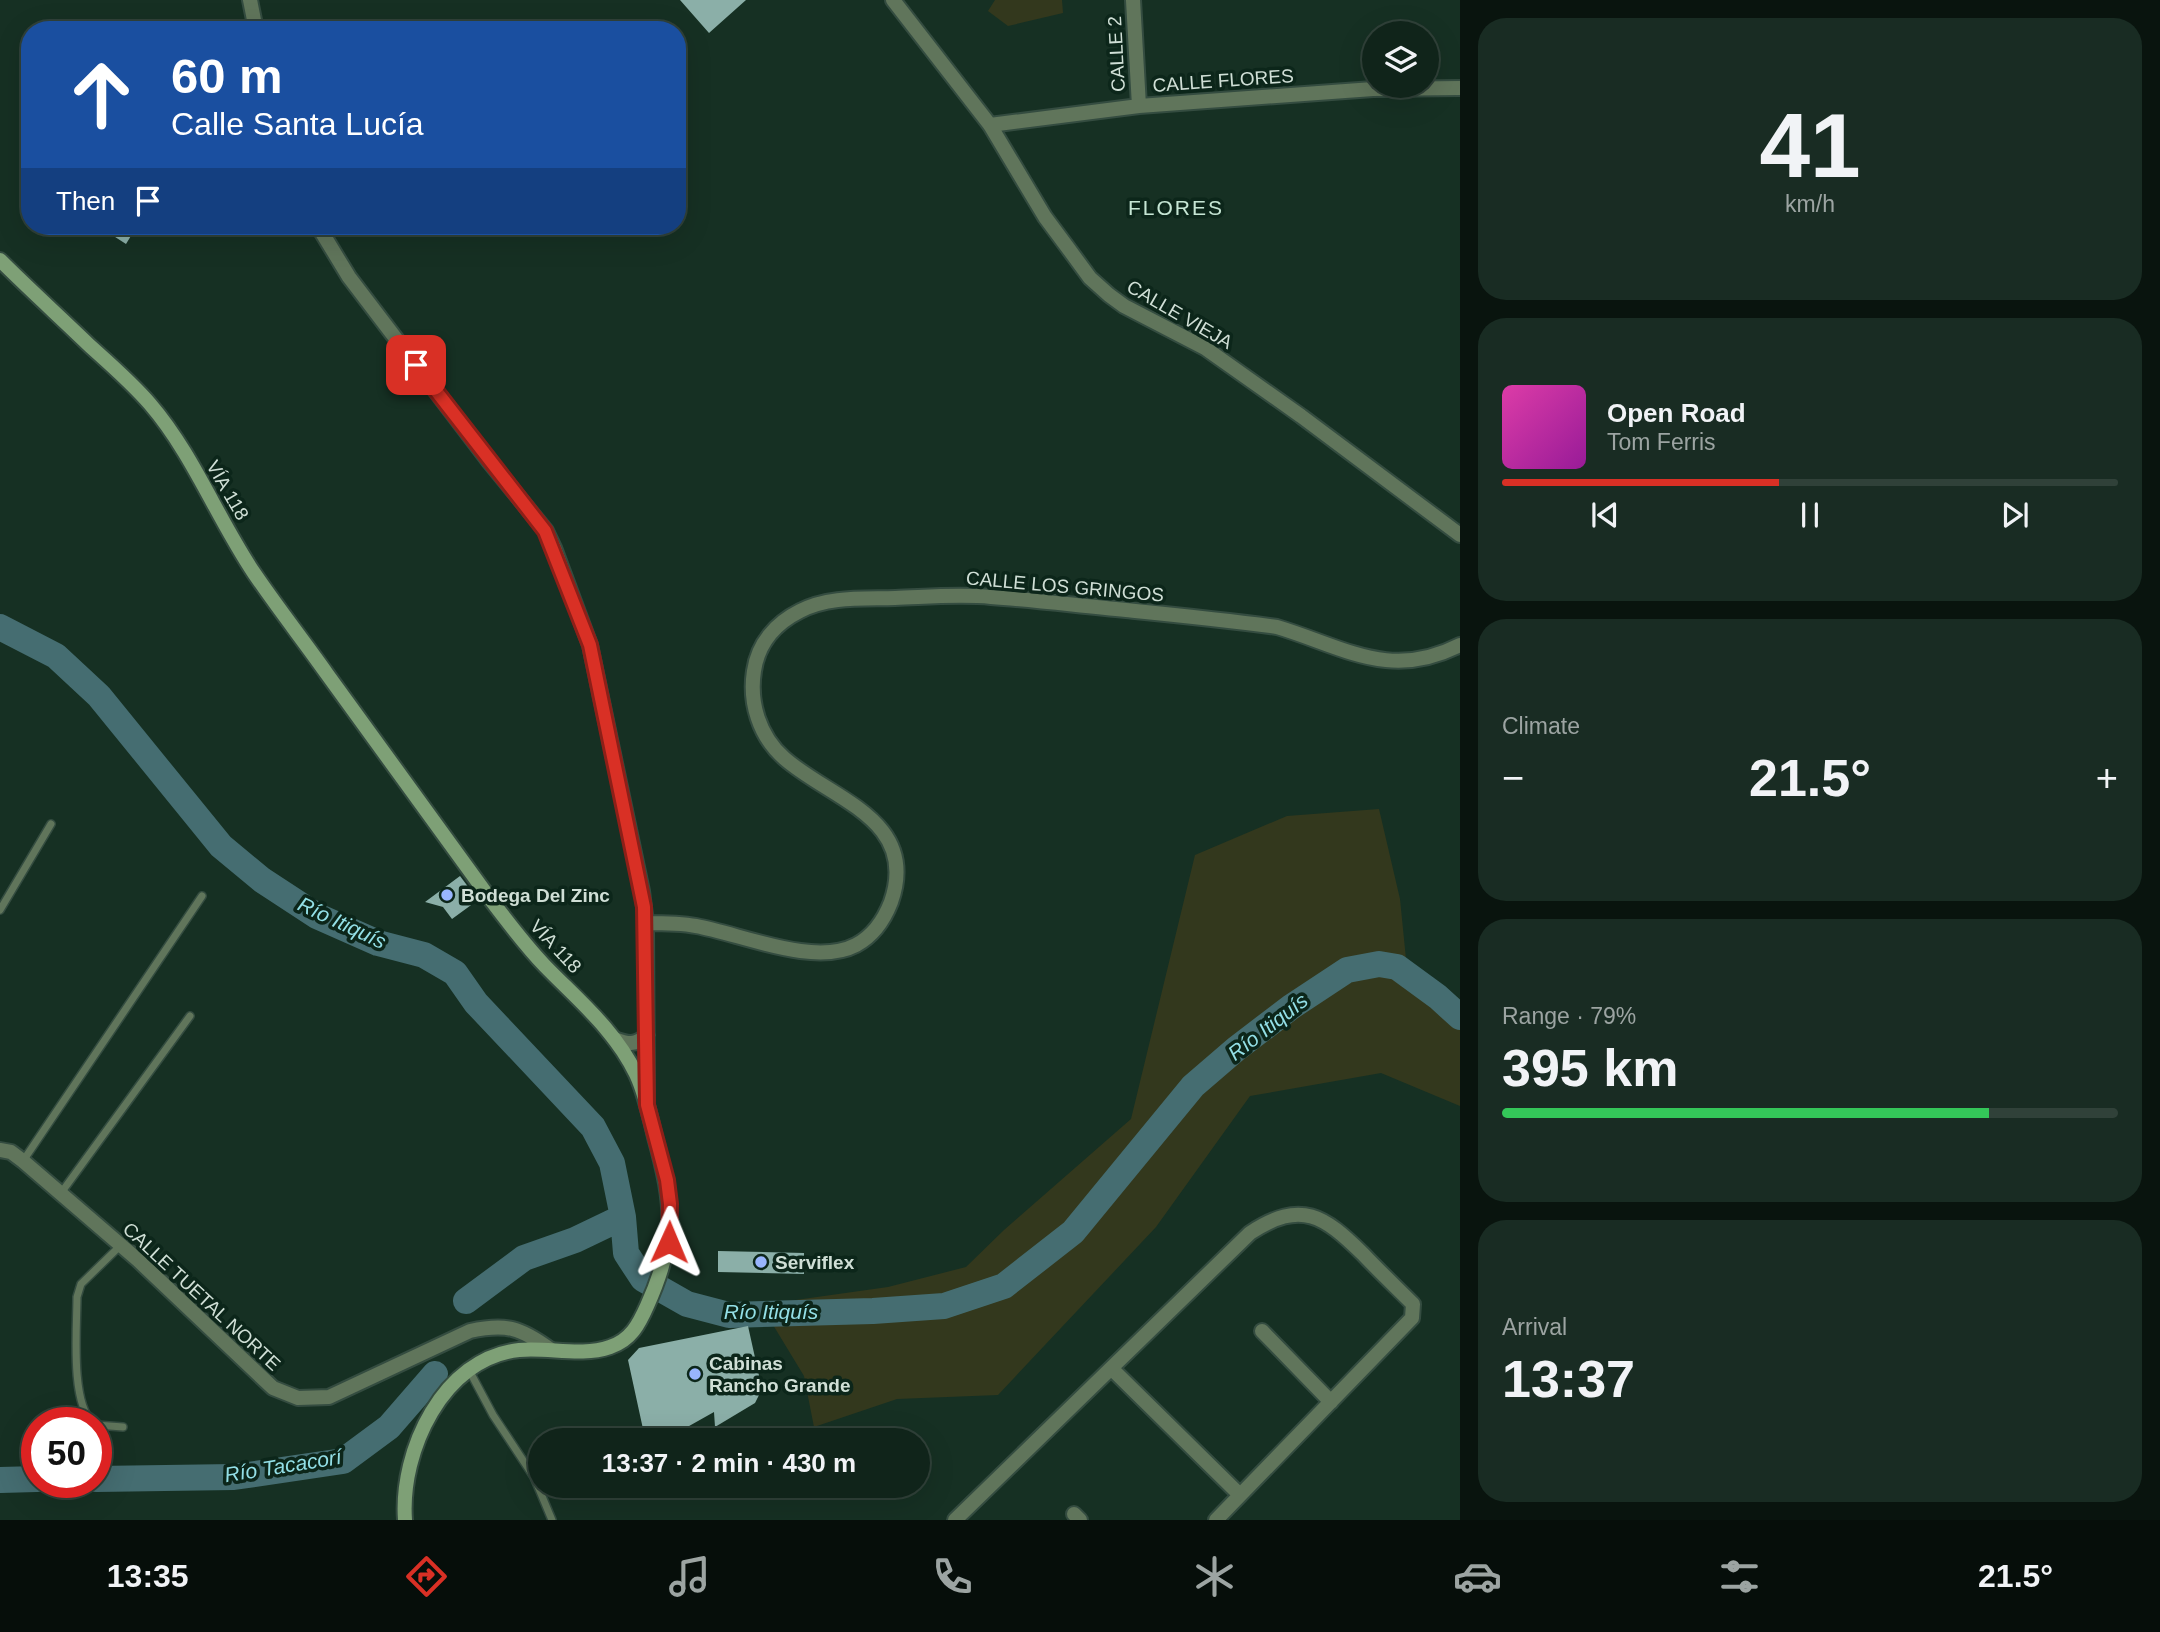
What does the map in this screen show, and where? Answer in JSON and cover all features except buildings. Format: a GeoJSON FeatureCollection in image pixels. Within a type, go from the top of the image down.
{"type":"FeatureCollection","features":[{"type":"Feature","properties":{"kind":"main road","name":"VÍA 118"},"geometry":{"type":"LineString","coordinates":[[0,260],[149,402],[170,429],[253,571],[521,940],[598,1017],[638,1079],[647,1105],[667,1180],[670,1204],[669,1242],[662,1273],[638,1326],[621,1343],[609,1348],[582,1352],[517,1350],[484,1360],[470,1370],[442,1398],[423,1428],[408,1473],[405,1520]]}},
{"type":"Feature","properties":{"kind":"street"},"geometry":{"type":"LineString","coordinates":[[250,0],[254,21]]}},
{"type":"Feature","properties":{"kind":"street","name":"CALLE 2"},"geometry":{"type":"LineString","coordinates":[[1133,0],[1139,106]]}},
{"type":"Feature","properties":{"kind":"street","name":"CALLE VIEJA"},"geometry":{"type":"LineString","coordinates":[[901,2],[990,125],[1045,217],[1090,278],[1109,295],[1142,316],[1205,348],[1460,535]]}},
{"type":"Feature","properties":{"kind":"street","name":"CALLE FLORES"},"geometry":{"type":"LineString","coordinates":[[990,125],[1139,106],[1373,89],[1460,88]]}},
{"type":"Feature","properties":{"kind":"street"},"geometry":{"type":"LineString","coordinates":[[323,235],[349,277],[545,531],[554,548],[590,645],[642,891],[646,923],[647,1105]]}},
{"type":"Feature","properties":{"kind":"street","name":"CALLE LOS GRINGOS"},"geometry":{"type":"LineString","coordinates":[[646,923],[696,926],[804,952],[824,954],[856,945],[869,936],[887,914],[896,877],[890,844],[878,825],[861,810],[784,758],[765,733],[754,703],[754,672],[762,645],[780,623],[808,607],[844,600],[990,597],[1277,628],[1311,637],[1361,657],[1402,663],[1431,657],[1460,645]]}},
{"type":"Feature","properties":{"kind":"street"},"geometry":{"type":"LineString","coordinates":[[614,1039],[629,1044],[639,1042],[646,1035]]}},
{"type":"Feature","properties":{"kind":"street","name":"CALLE TUETAL NORTE"},"geometry":{"type":"LineString","coordinates":[[0,1140],[11,1154],[121,1245],[273,1388],[298,1398],[328,1397],[470,1331],[490,1327],[510,1327],[529,1333],[551,1350]]}},
{"type":"Feature","properties":{"kind":"street"},"geometry":{"type":"LineString","coordinates":[[955,1520],[1250,1233],[1265,1223],[1280,1218],[1305,1215],[1319,1218],[1338,1230],[1413,1304],[1412,1318],[1216,1520]]}},
{"type":"Feature","properties":{"kind":"street"},"geometry":{"type":"LineString","coordinates":[[1262,1331],[1331,1402]]}},
{"type":"Feature","properties":{"kind":"street"},"geometry":{"type":"LineString","coordinates":[[1112,1369],[1240,1495]]}},
{"type":"Feature","properties":{"kind":"lane"},"geometry":{"type":"LineString","coordinates":[[0,910],[51,824]]}},
{"type":"Feature","properties":{"kind":"lane"},"geometry":{"type":"LineString","coordinates":[[11,1154],[202,896]]}},
{"type":"Feature","properties":{"kind":"lane"},"geometry":{"type":"LineString","coordinates":[[61,1193],[190,1016]]}},
{"type":"Feature","properties":{"kind":"lane"},"geometry":{"type":"LineString","coordinates":[[84,1407],[79,1389],[77,1297],[81,1284],[121,1245]]}},
{"type":"Feature","properties":{"kind":"lane"},"geometry":{"type":"LineString","coordinates":[[470,1370],[492,1415],[534,1477],[552,1520]]}},
{"type":"Feature","properties":{"kind":"lane"},"geometry":{"type":"LineString","coordinates":[[112,1426],[123,1427]]}},
{"type":"Feature","properties":{"kind":"green space"},"geometry":{"type":"Polygon","coordinates":[[[995,0],[1062,0],[1063,13],[1008,26],[988,11],[995,0]]]}},
{"type":"Feature","properties":{"kind":"green space"},"geometry":{"type":"Polygon","coordinates":[[[1379,809],[1400,899],[1406,959],[1460,1010],[1460,1106],[1381,1073],[1250,1096],[1156,1227],[998,1395],[897,1399],[814,1427],[804,1376],[761,1305],[888,1287],[966,1267],[1004,1230],[1131,1119],[1195,855],[1287,816],[1379,809]]]}},
{"type":"Feature","properties":{"kind":"waterway","name":"Río Itiquís"},"geometry":{"type":"LineString","coordinates":[[0,627],[56,656],[99,696],[221,846],[262,880],[317,916],[378,943],[424,955],[455,973],[476,1003],[593,1127],[612,1163],[623,1217],[626,1253],[643,1279],[687,1304],[729,1315],[873,1311],[944,1306],[1004,1286],[1073,1232],[1193,1086],[1291,1007],[1347,970],[1379,964],[1397,967],[1460,1017]]}},
{"type":"Feature","properties":{"kind":"waterway","name":"Río Tacacorí"},"geometry":{"type":"LineString","coordinates":[[466,1301],[524,1258],[575,1240],[623,1217]]}},
{"type":"Feature","properties":{"kind":"waterway","name":"Río Tacacorí"},"geometry":{"type":"LineString","coordinates":[[112,1479],[234,1477],[343,1461],[389,1427],[435,1374]]}},
{"type":"Feature","properties":{"kind":"waterway","name":"Río Tacacorí"},"geometry":{"type":"LineString","coordinates":[[0,1480],[21,1479]]}},
{"type":"Feature","properties":{"kind":"place","name":"Bodega Del Zinc"},"geometry":{"type":"Point","coordinates":[447,895]}},
{"type":"Feature","properties":{"kind":"place","name":"Serviflex"},"geometry":{"type":"Point","coordinates":[761,1262]}},
{"type":"Feature","properties":{"kind":"place","name":"Cabinas Rancho Grande"},"geometry":{"type":"Point","coordinates":[695,1374]}},
{"type":"Feature","properties":{"kind":"district","name":"FLORES"},"geometry":{"type":"Point","coordinates":[1176,208]}},
{"type":"Feature","properties":{"kind":"route"},"geometry":{"type":"LineString","coordinates":[[416,365],[545,531],[554,548],[590,645],[642,891],[646,923],[647,1105],[667,1180],[670,1204],[669,1242]]}}]}
